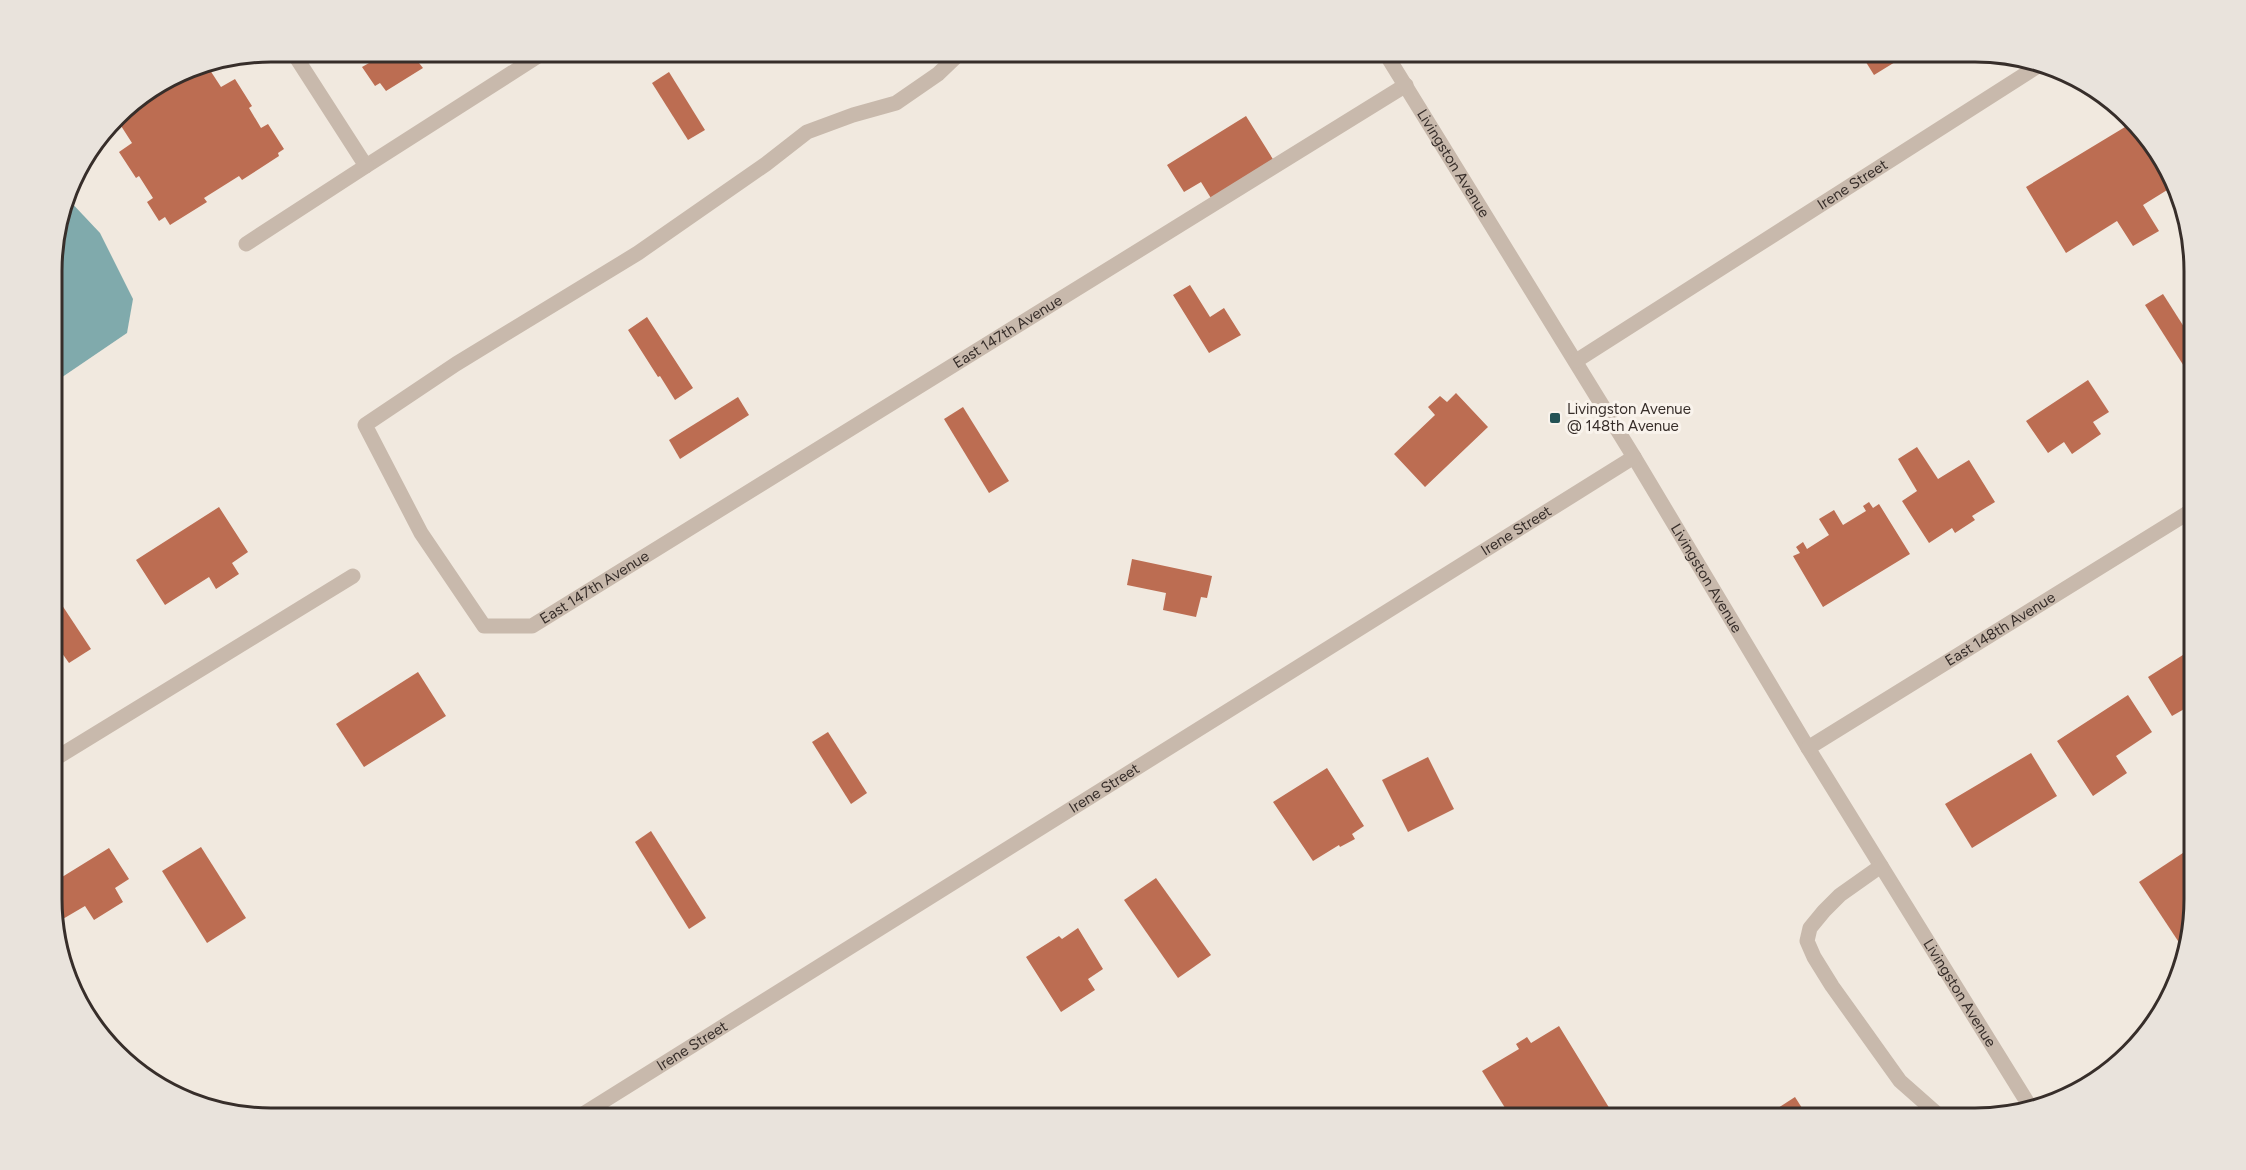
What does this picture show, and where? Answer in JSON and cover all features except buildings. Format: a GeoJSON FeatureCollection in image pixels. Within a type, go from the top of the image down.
{"type":"FeatureCollection","features":[{"type":"Feature","properties":{"kind":"street"},"geometry":{"type":"LineString","coordinates":[[299,62],[366,166]]}},
{"type":"Feature","properties":{"kind":"street"},"geometry":{"type":"LineString","coordinates":[[246,244],[529,62]]}},
{"type":"Feature","properties":{"kind":"street","name":"East 147th Avenue"},"geometry":{"type":"LineString","coordinates":[[951,62],[938,74],[896,103],[853,115],[807,132],[766,164],[638,252],[456,364],[365,425],[422,533],[484,627],[532,626],[1406,85]]}},
{"type":"Feature","properties":{"kind":"street","name":"Livingston Avenue"},"geometry":{"type":"LineString","coordinates":[[1391,62],[1576,361],[1808,748],[2027,1101]]}},
{"type":"Feature","properties":{"kind":"street","name":"Irene Street"},"geometry":{"type":"LineString","coordinates":[[1576,361],[2031,70]]}},
{"type":"Feature","properties":{"kind":"street","name":"Irene Street"},"geometry":{"type":"LineString","coordinates":[[593,1108],[1634,457]]}},
{"type":"Feature","properties":{"kind":"street","name":"East 148th Avenue"},"geometry":{"type":"LineString","coordinates":[[1808,748],[2184,515]]}},
{"type":"Feature","properties":{"kind":"street"},"geometry":{"type":"LineString","coordinates":[[62,754],[353,576]]}},
{"type":"Feature","properties":{"kind":"street"},"geometry":{"type":"LineString","coordinates":[[1881,866],[1840,896],[1824,911],[1810,928],[1807,941],[1832,986],[1900,1081],[1930,1108]]}},
{"type":"Feature","properties":{"kind":"water"},"geometry":{"type":"Polygon","coordinates":[[[73,204],[100,233],[133,299],[127,333],[62,377],[62,257],[73,204]]]}},
{"type":"Feature","properties":{"kind":"place","name":"Livingston Avenue @ 148th Avenue"},"geometry":{"type":"Point","coordinates":[1555,418]}}]}
